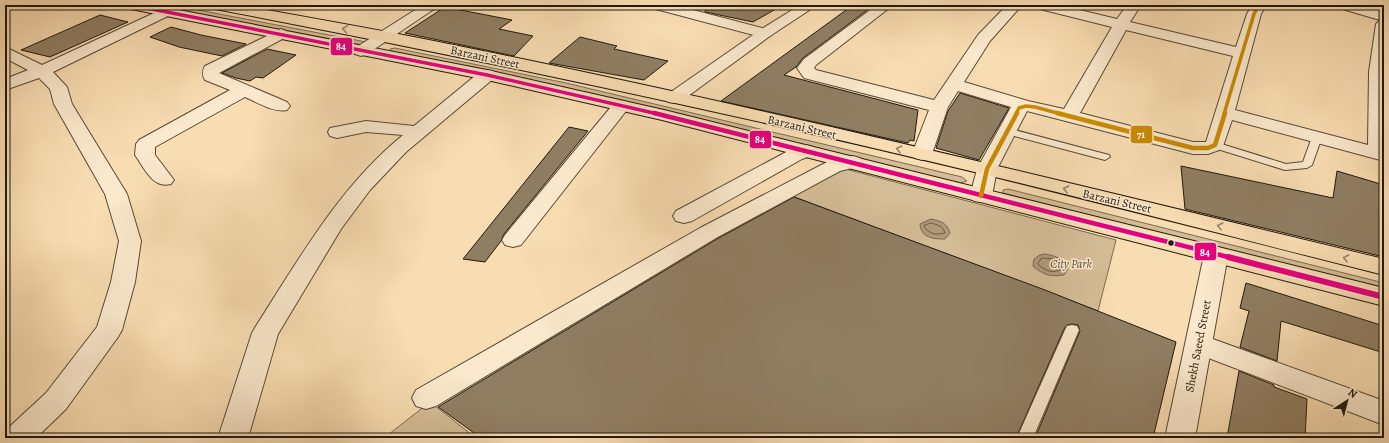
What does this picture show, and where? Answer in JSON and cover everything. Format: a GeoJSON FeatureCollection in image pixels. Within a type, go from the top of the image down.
{"type":"FeatureCollection","features":[{"type":"Feature","properties":{"kind":"highway","name":"Barzani Street"},"geometry":{"type":"LineString","coordinates":[[131,5],[487,75],[621,106],[853,162],[981,196],[1384,297]]}},
{"type":"Feature","properties":{"kind":"highway","name":"Barzani Street"},"geometry":{"type":"LineString","coordinates":[[215,5],[383,36],[674,98],[987,169],[1384,267]]}},
{"type":"Feature","properties":{"kind":"street"},"geometry":{"type":"LineString","coordinates":[[360,50],[433,5]]}},
{"type":"Feature","properties":{"kind":"street"},"geometry":{"type":"LineString","coordinates":[[657,5],[765,33]]}},
{"type":"Feature","properties":{"kind":"street"},"geometry":{"type":"LineString","coordinates":[[674,98],[765,33],[810,5]]}},
{"type":"Feature","properties":{"kind":"street"},"geometry":{"type":"LineString","coordinates":[[886,5],[810,62],[805,68],[810,74],[829,80],[939,107]]}},
{"type":"Feature","properties":{"kind":"street"},"geometry":{"type":"LineString","coordinates":[[922,154],[939,107],[955,85],[984,38],[1015,5]]}},
{"type":"Feature","properties":{"kind":"street"},"geometry":{"type":"LineString","coordinates":[[1041,5],[1243,54]]}},
{"type":"Feature","properties":{"kind":"street"},"geometry":{"type":"LineString","coordinates":[[1069,116],[1134,5]]}},
{"type":"Feature","properties":{"kind":"street"},"geometry":{"type":"LineString","coordinates":[[955,85],[1026,106],[1035,107],[1193,148],[1208,148],[1215,145],[1226,113],[1254,14],[1259,5]]}},
{"type":"Feature","properties":{"kind":"street"},"geometry":{"type":"LineString","coordinates":[[1344,5],[1384,17]]}},
{"type":"Feature","properties":{"kind":"street"},"geometry":{"type":"LineString","coordinates":[[5,85],[42,71],[167,11]]}},
{"type":"Feature","properties":{"kind":"street"},"geometry":{"type":"LineString","coordinates":[[1226,113],[1381,154],[1377,72],[1384,24]]}},
{"type":"Feature","properties":{"kind":"street"},"geometry":{"type":"LineString","coordinates":[[281,34],[211,70],[211,76],[281,106]]}},
{"type":"Feature","properties":{"kind":"street"},"geometry":{"type":"LineString","coordinates":[[5,52],[42,71],[58,87],[63,104],[116,194],[130,241],[123,282],[109,330],[56,401],[17,438]]}},
{"type":"Feature","properties":{"kind":"street"},"geometry":{"type":"LineString","coordinates":[[233,438],[265,333],[332,226],[363,186],[416,132],[487,75]]}},
{"type":"Feature","properties":{"kind":"street"},"geometry":{"type":"LineString","coordinates":[[164,180],[145,155],[146,144],[244,90]]}},
{"type":"Feature","properties":{"kind":"street"},"geometry":{"type":"LineString","coordinates":[[513,240],[621,106]]}},
{"type":"Feature","properties":{"kind":"street"},"geometry":{"type":"LineString","coordinates":[[981,196],[987,169],[1019,108],[1026,106]]}},
{"type":"Feature","properties":{"kind":"street"},"geometry":{"type":"LineString","coordinates":[[337,132],[361,126],[416,132]]}},
{"type":"Feature","properties":{"kind":"street"},"geometry":{"type":"LineString","coordinates":[[684,216],[795,155],[806,151]]}},
{"type":"Feature","properties":{"kind":"street"},"geometry":{"type":"LineString","coordinates":[[426,398],[708,233],[834,166],[853,162]]}},
{"type":"Feature","properties":{"kind":"street","name":"Shekh Saeed Street"},"geometry":{"type":"LineString","coordinates":[[1180,438],[1216,254]]}},
{"type":"Feature","properties":{"kind":"street"},"geometry":{"type":"LineString","coordinates":[[1199,344],[1384,412]]}},
{"type":"Feature","properties":{"kind":"lane"},"geometry":{"type":"LineString","coordinates":[[1007,131],[1105,157]]}},
{"type":"Feature","properties":{"kind":"lane"},"geometry":{"type":"LineString","coordinates":[[1215,145],[1285,167],[1295,167],[1307,165],[1317,137]]}},
{"type":"Feature","properties":{"kind":"lane"},"geometry":{"type":"LineString","coordinates":[[1025,438],[1072,330]]}},
{"type":"Feature","properties":{"kind":"green space"},"geometry":{"type":"Polygon","coordinates":[[[151,5],[172,5],[366,42],[362,45],[151,5]]]}},
{"type":"Feature","properties":{"kind":"green space"},"geometry":{"type":"Polygon","coordinates":[[[395,48],[566,83],[962,177],[967,181],[960,183],[547,84],[391,52],[390,49],[395,48]]]}},
{"type":"Feature","properties":{"kind":"green space","name":"City Park"},"geometry":{"type":"Polygon","coordinates":[[[834,166],[1116,240],[1098,311],[784,193],[834,166]]]}},
{"type":"Feature","properties":{"kind":"green space"},"geometry":{"type":"Polygon","coordinates":[[[1008,189],[1384,283],[1384,290],[1003,193],[1003,190],[1008,189]]]}},
{"type":"Feature","properties":{"kind":"green space"},"geometry":{"type":"Polygon","coordinates":[[[430,402],[476,438],[384,438],[430,402]]]}},
{"type":"Feature","properties":{"kind":"water"},"geometry":{"type":"Polygon","coordinates":[[[931,219],[941,222],[947,227],[950,233],[945,239],[936,239],[925,235],[920,224],[931,219]]]}},
{"type":"Feature","properties":{"kind":"water"},"geometry":{"type":"Polygon","coordinates":[[[1045,254],[1056,257],[1064,262],[1068,269],[1064,275],[1047,275],[1033,266],[1034,259],[1045,254]]]}},
{"type":"Feature","properties":{"kind":"building"},"geometry":{"type":"Polygon","coordinates":[[[706,5],[783,5],[753,22],[705,12],[706,5]]]}},
{"type":"Feature","properties":{"kind":"building"},"geometry":{"type":"Polygon","coordinates":[[[853,5],[874,5],[803,58],[796,67],[784,75],[918,110],[914,141],[910,140],[908,143],[721,101],[853,5]]]}},
{"type":"Feature","properties":{"kind":"building"},"geometry":{"type":"Polygon","coordinates":[[[445,7],[512,20],[499,29],[533,36],[514,56],[405,33],[445,7]]]}},
{"type":"Feature","properties":{"kind":"building"},"geometry":{"type":"Polygon","coordinates":[[[100,15],[128,22],[50,57],[21,50],[100,15]]]}},
{"type":"Feature","properties":{"kind":"building"},"geometry":{"type":"Polygon","coordinates":[[[171,27],[246,44],[222,56],[179,47],[150,37],[171,27]]]}},
{"type":"Feature","properties":{"kind":"building"},"geometry":{"type":"Polygon","coordinates":[[[580,37],[617,46],[614,49],[668,61],[644,80],[549,63],[580,37]]]}},
{"type":"Feature","properties":{"kind":"building"},"geometry":{"type":"Polygon","coordinates":[[[267,49],[296,55],[263,78],[256,77],[250,81],[222,73],[267,49]]]}},
{"type":"Feature","properties":{"kind":"building"},"geometry":{"type":"Polygon","coordinates":[[[960,93],[1009,108],[979,160],[936,148],[948,111],[960,93]]]}},
{"type":"Feature","properties":{"kind":"building"},"geometry":{"type":"Polygon","coordinates":[[[569,127],[588,131],[504,234],[501,241],[485,262],[463,259],[569,127]]]}},
{"type":"Feature","properties":{"kind":"building"},"geometry":{"type":"Polygon","coordinates":[[[1181,166],[1333,198],[1337,171],[1384,185],[1384,257],[1185,209],[1181,166]]]}},
{"type":"Feature","properties":{"kind":"building"},"geometry":{"type":"Polygon","coordinates":[[[794,197],[1045,290],[1176,342],[1153,438],[1035,438],[1080,331],[1078,325],[1072,324],[1067,325],[1064,329],[1016,438],[481,438],[438,407],[717,239],[794,197]]]}},
{"type":"Feature","properties":{"kind":"building"},"geometry":{"type":"Polygon","coordinates":[[[1246,283],[1384,326],[1384,353],[1281,321],[1277,361],[1240,347],[1249,311],[1240,308],[1246,283]]]}},
{"type":"Feature","properties":{"kind":"building"},"geometry":{"type":"Polygon","coordinates":[[[1239,371],[1274,385],[1274,387],[1307,399],[1305,438],[1227,438],[1239,371]]]}},
{"type":"Feature","properties":{"kind":"transit line","name":"84"},"geometry":{"type":"LineString","coordinates":[[131,5],[487,75],[664,115],[1384,297]]}},
{"type":"Feature","properties":{"kind":"transit line","name":"71"},"geometry":{"type":"LineString","coordinates":[[981,196],[987,169],[1019,108],[1026,106],[1035,107],[1193,148],[1208,148],[1215,145],[1254,14],[1259,5]]}}]}
